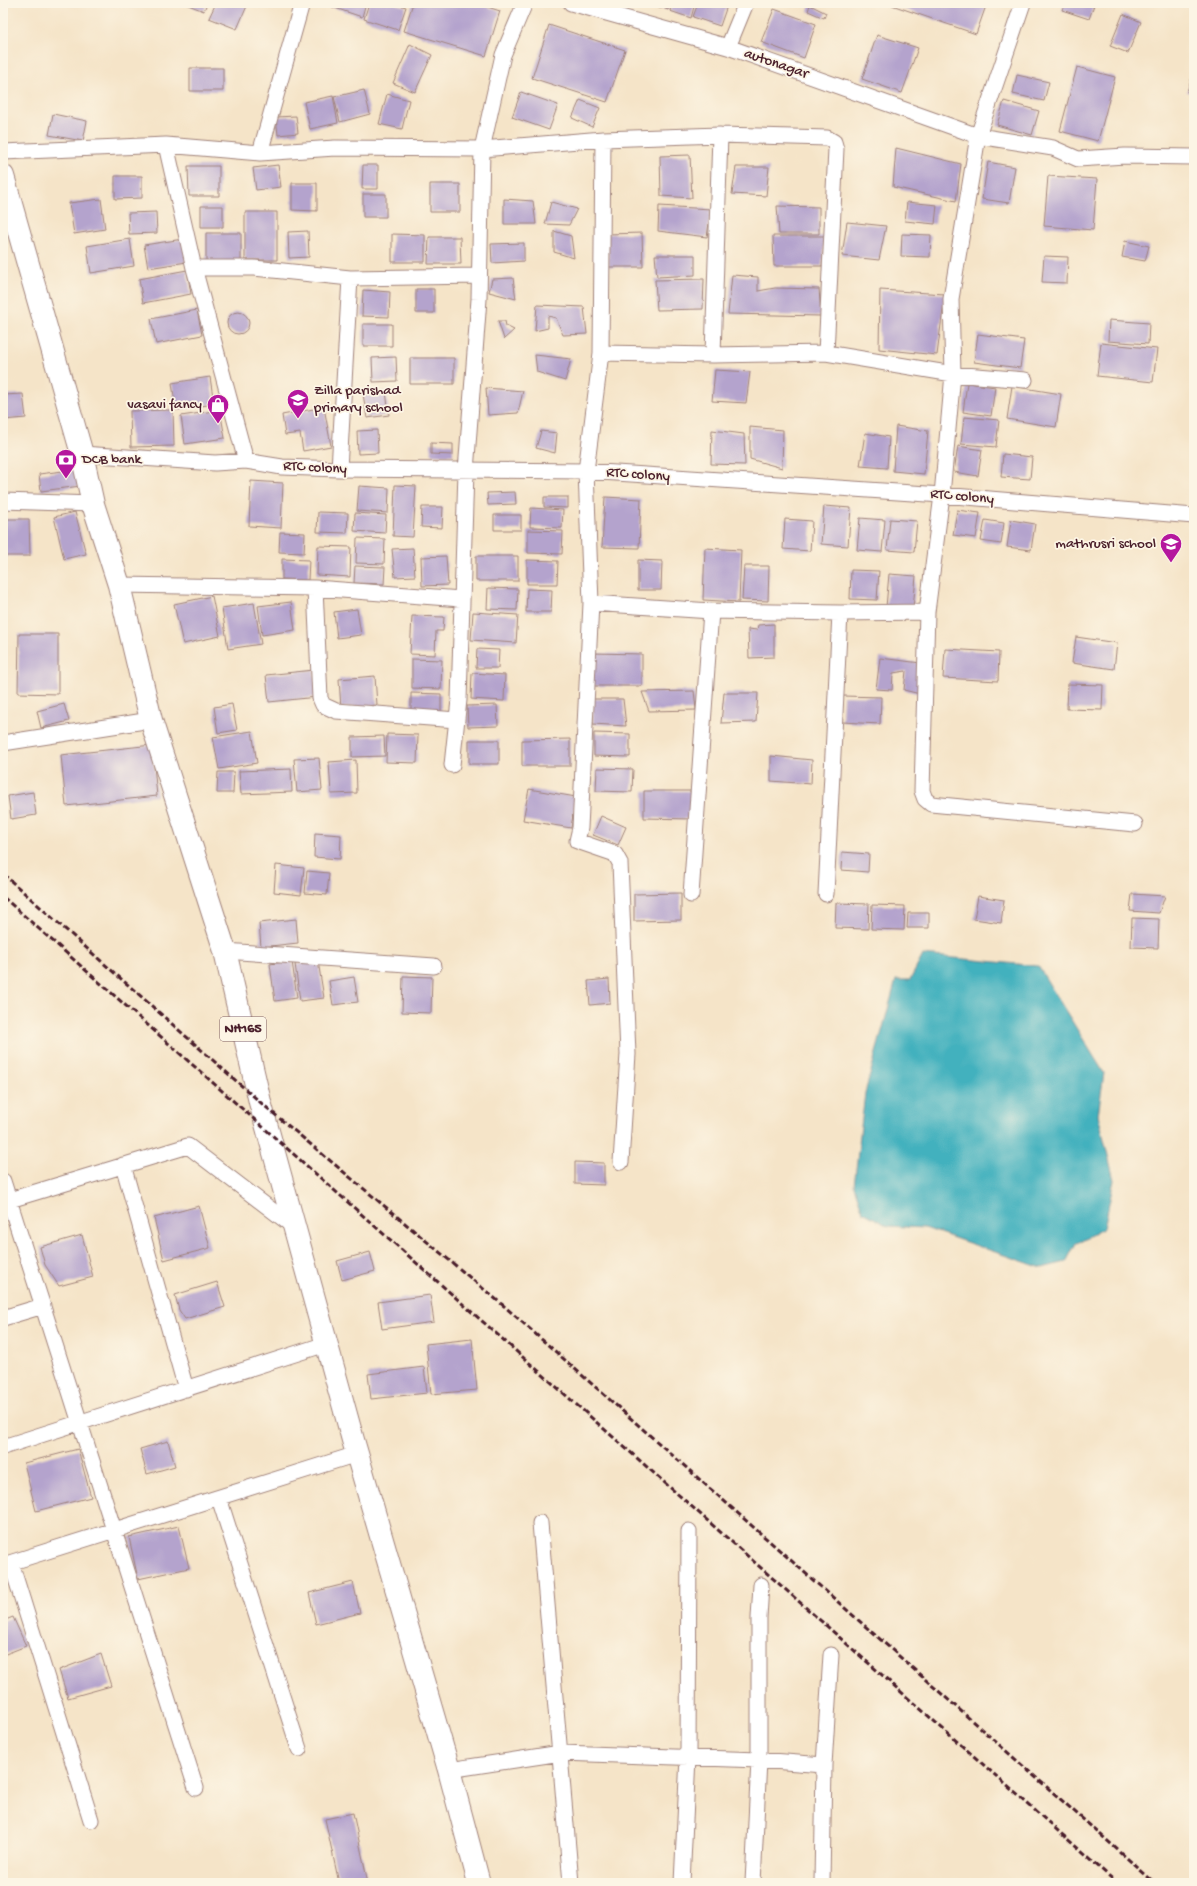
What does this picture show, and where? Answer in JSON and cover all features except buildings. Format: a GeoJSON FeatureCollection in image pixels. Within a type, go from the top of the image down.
{"type":"FeatureCollection","features":[{"type":"Feature","properties":{"kind":"highway","name":"NH165"},"geometry":{"type":"LineString","coordinates":[[3,176],[82,454],[93,504],[119,585],[151,720],[225,951],[260,1102],[294,1227],[357,1454],[449,1770],[479,1883]]}},
{"type":"Feature","properties":{"kind":"street"},"geometry":{"type":"LineString","coordinates":[[260,153],[302,3]]}},
{"type":"Feature","properties":{"kind":"street"},"geometry":{"type":"LineString","coordinates":[[452,765],[459,700],[466,471],[479,276],[482,149],[503,55],[525,3]]}},
{"type":"Feature","properties":{"kind":"street","name":"autonagar"},"geometry":{"type":"LineString","coordinates":[[571,3],[728,47],[978,136],[1053,148],[1078,159],[1125,156],[1194,158]]}},
{"type":"Feature","properties":{"kind":"street"},"geometry":{"type":"LineString","coordinates":[[728,47],[746,3]]}},
{"type":"Feature","properties":{"kind":"street"},"geometry":{"type":"LineString","coordinates":[[1023,3],[978,136],[951,298],[953,374],[942,495],[927,612],[922,791],[925,799],[931,804],[1135,824]]}},
{"type":"Feature","properties":{"kind":"street"},"geometry":{"type":"LineString","coordinates":[[713,355],[720,135]]}},
{"type":"Feature","properties":{"kind":"street"},"geometry":{"type":"LineString","coordinates":[[3,152],[166,145],[260,153],[335,148],[482,149],[603,139],[720,135],[827,138],[834,142],[836,149],[826,353]]}},
{"type":"Feature","properties":{"kind":"street"},"geometry":{"type":"LineString","coordinates":[[603,139],[601,353],[586,471],[591,604],[580,828],[577,841],[615,854],[620,863],[628,1054],[621,1162]]}},
{"type":"Feature","properties":{"kind":"street"},"geometry":{"type":"LineString","coordinates":[[166,145],[194,268],[246,461]]}},
{"type":"Feature","properties":{"kind":"street"},"geometry":{"type":"LineString","coordinates":[[194,268],[254,268],[350,278],[479,276]]}},
{"type":"Feature","properties":{"kind":"street"},"geometry":{"type":"LineString","coordinates":[[339,469],[350,278]]}},
{"type":"Feature","properties":{"kind":"street"},"geometry":{"type":"LineString","coordinates":[[601,353],[713,355],[826,353],[953,374],[1025,380]]}},
{"type":"Feature","properties":{"kind":"street","name":"RTC colony"},"geometry":{"type":"LineString","coordinates":[[82,454],[215,463],[246,461],[282,467],[339,469],[586,471],[942,495],[1194,516]]}},
{"type":"Feature","properties":{"kind":"street"},"geometry":{"type":"LineString","coordinates":[[3,501],[93,504]]}},
{"type":"Feature","properties":{"kind":"street"},"geometry":{"type":"LineString","coordinates":[[119,585],[315,588],[461,599]]}},
{"type":"Feature","properties":{"kind":"street"},"geometry":{"type":"LineString","coordinates":[[315,588],[320,698],[323,705],[336,711],[456,720]]}},
{"type":"Feature","properties":{"kind":"street"},"geometry":{"type":"LineString","coordinates":[[591,604],[711,611],[840,613],[927,612]]}},
{"type":"Feature","properties":{"kind":"street"},"geometry":{"type":"LineString","coordinates":[[691,895],[711,611]]}},
{"type":"Feature","properties":{"kind":"street"},"geometry":{"type":"LineString","coordinates":[[826,894],[840,613]]}},
{"type":"Feature","properties":{"kind":"street"},"geometry":{"type":"LineString","coordinates":[[3,743],[151,720]]}},
{"type":"Feature","properties":{"kind":"street"},"geometry":{"type":"LineString","coordinates":[[225,951],[434,966]]}},
{"type":"Feature","properties":{"kind":"street"},"geometry":{"type":"LineString","coordinates":[[6,1201],[188,1146],[294,1227]]}},
{"type":"Feature","properties":{"kind":"street"},"geometry":{"type":"LineString","coordinates":[[123,1165],[186,1389]]}},
{"type":"Feature","properties":{"kind":"street"},"geometry":{"type":"LineString","coordinates":[[3,1181],[6,1201],[43,1306],[196,1788]]}},
{"type":"Feature","properties":{"kind":"street"},"geometry":{"type":"LineString","coordinates":[[3,1318],[43,1306]]}},
{"type":"Feature","properties":{"kind":"street"},"geometry":{"type":"LineString","coordinates":[[3,1447],[326,1344]]}},
{"type":"Feature","properties":{"kind":"street"},"geometry":{"type":"LineString","coordinates":[[91,1820],[7,1564],[357,1454]]}},
{"type":"Feature","properties":{"kind":"street"},"geometry":{"type":"LineString","coordinates":[[219,1498],[299,1749]]}},
{"type":"Feature","properties":{"kind":"street"},"geometry":{"type":"LineString","coordinates":[[540,1523],[571,1883]]}},
{"type":"Feature","properties":{"kind":"street"},"geometry":{"type":"LineString","coordinates":[[682,1883],[688,1757],[689,1530]]}},
{"type":"Feature","properties":{"kind":"street"},"geometry":{"type":"LineString","coordinates":[[753,1883],[759,1760],[759,1618],[761,1585]]}},
{"type":"Feature","properties":{"kind":"street"},"geometry":{"type":"LineString","coordinates":[[822,1883],[824,1764],[831,1655]]}},
{"type":"Feature","properties":{"kind":"street"},"geometry":{"type":"LineString","coordinates":[[449,1770],[561,1753],[688,1757],[824,1764]]}},
{"type":"Feature","properties":{"kind":"water"},"geometry":{"type":"Polygon","coordinates":[[[923,955],[1038,966],[1104,1073],[1098,1115],[1114,1180],[1104,1228],[1076,1243],[1066,1262],[1042,1268],[925,1228],[888,1226],[863,1212],[854,1186],[865,1093],[896,980],[910,980],[923,955]]]}},
{"type":"Feature","properties":{"kind":"railway"},"geometry":{"type":"LineString","coordinates":[[3,874],[260,1102],[504,1306],[1155,1883]]}},
{"type":"Feature","properties":{"kind":"railway"},"geometry":{"type":"LineString","coordinates":[[3,897],[1117,1883]]}},
{"type":"Feature","properties":{"kind":"place","name":"Zilla parishad primary school"},"geometry":{"type":"Point","coordinates":[298,420]}},
{"type":"Feature","properties":{"kind":"place","name":"vasavi fancy"},"geometry":{"type":"Point","coordinates":[218,424]}},
{"type":"Feature","properties":{"kind":"place","name":"DCB bank"},"geometry":{"type":"Point","coordinates":[66,480]}},
{"type":"Feature","properties":{"kind":"place","name":"mathrusri school"},"geometry":{"type":"Point","coordinates":[1171,564]}}]}
